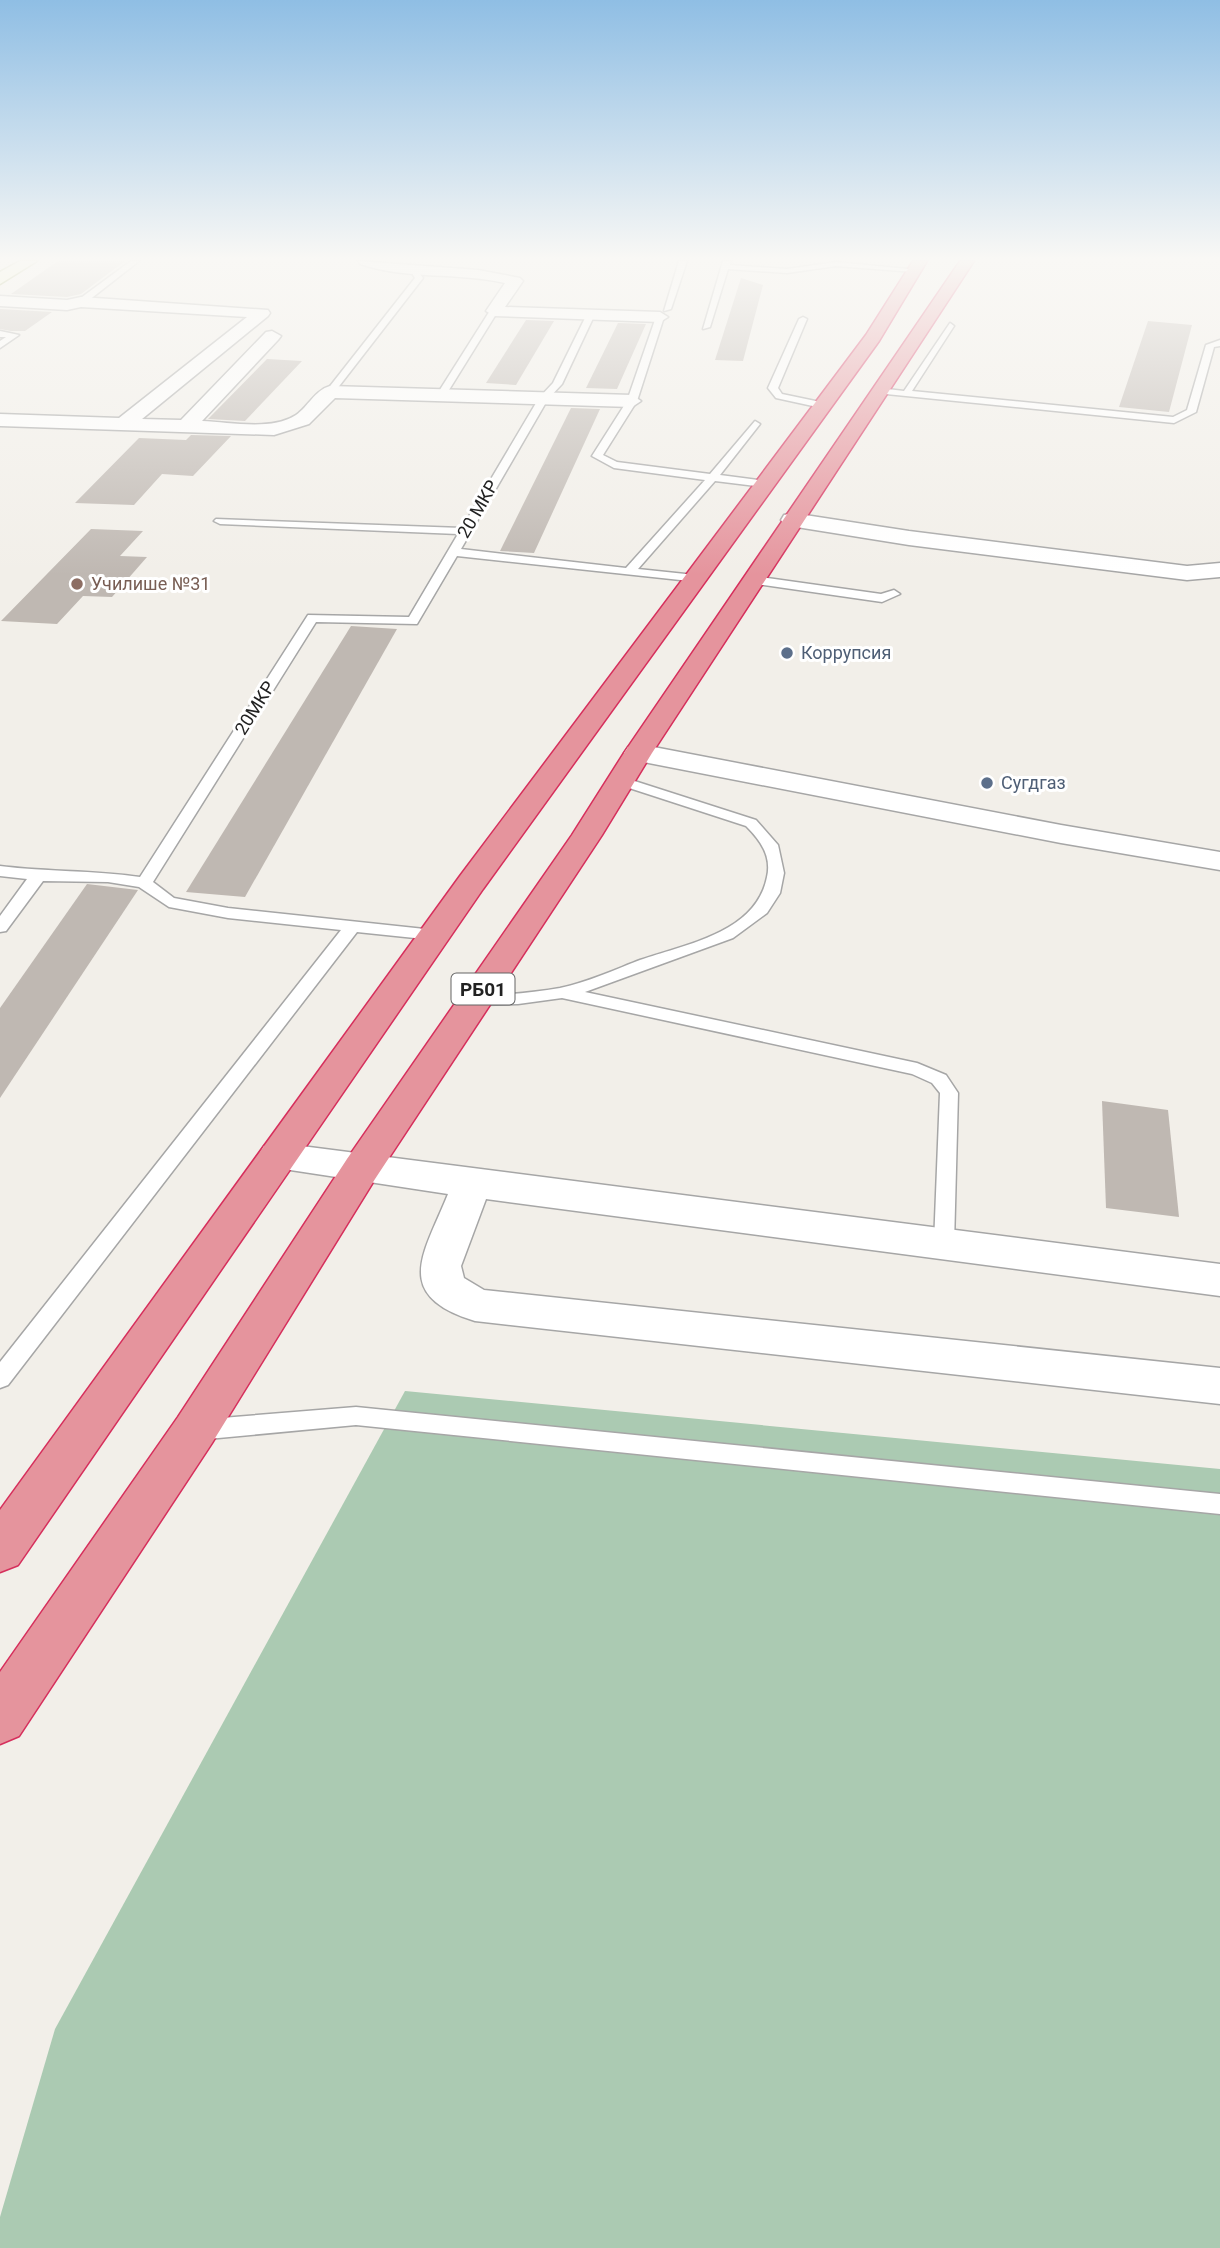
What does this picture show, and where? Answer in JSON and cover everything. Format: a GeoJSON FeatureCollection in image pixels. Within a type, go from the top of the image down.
{"type":"FeatureCollection","features":[{"type":"Feature","properties":{"kind":"highway","name":"РБ01"},"geometry":{"type":"LineString","coordinates":[[0,1718],[195,1430],[361,1169],[475,1001],[607,758],[695,579],[851,366]]}},
{"type":"Feature","properties":{"kind":"highway","name":"РБ01"},"geometry":{"type":"LineString","coordinates":[[0,1550],[434,935],[553,772],[607,758],[753,580],[832,462],[892,393],[911,366]]}},
{"type":"Feature","properties":{"kind":"highway"},"geometry":{"type":"LineString","coordinates":[[784,457],[832,462]]}},
{"type":"Feature","properties":{"kind":"highway"},"geometry":{"type":"LineString","coordinates":[[553,772],[581,762],[611,768],[607,758]]}},
{"type":"Feature","properties":{"kind":"street"},"geometry":{"type":"LineString","coordinates":[[122,425],[196,366]]}},
{"type":"Feature","properties":{"kind":"street"},"geometry":{"type":"LineString","coordinates":[[184,427],[243,366]]}},
{"type":"Feature","properties":{"kind":"street"},"geometry":{"type":"LineString","coordinates":[[0,420],[274,429],[302,421],[330,392],[632,401]]}},
{"type":"Feature","properties":{"kind":"street"},"geometry":{"type":"LineString","coordinates":[[792,520],[909,538],[1187,573],[1220,570]]}},
{"type":"Feature","properties":{"kind":"street"},"geometry":{"type":"LineString","coordinates":[[607,758],[1220,861]]}},
{"type":"Feature","properties":{"kind":"street"},"geometry":{"type":"LineString","coordinates":[[278,1156],[1220,1280]]}},
{"type":"Feature","properties":{"kind":"street"},"geometry":{"type":"LineString","coordinates":[[472,1183],[440,1266],[445,1287],[475,1305],[1220,1386]]}},
{"type":"Feature","properties":{"kind":"lane"},"geometry":{"type":"LineString","coordinates":[[330,392],[350,366]]}},
{"type":"Feature","properties":{"kind":"lane"},"geometry":{"type":"LineString","coordinates":[[441,396],[460,366]]}},
{"type":"Feature","properties":{"kind":"lane"},"geometry":{"type":"LineString","coordinates":[[544,398],[558,384],[567,366]]}},
{"type":"Feature","properties":{"kind":"lane"},"geometry":{"type":"LineString","coordinates":[[644,366],[632,401],[597,456],[614,465],[765,484]]}},
{"type":"Feature","properties":{"kind":"lane"},"geometry":{"type":"LineString","coordinates":[[783,366],[773,388],[779,396],[822,405]]}},
{"type":"Feature","properties":{"kind":"lane"},"geometry":{"type":"LineString","coordinates":[[892,393],[1174,419],[1191,412],[1204,366]]}},
{"type":"Feature","properties":{"kind":"lane","name":"20 МКР"},"geometry":{"type":"LineString","coordinates":[[413,621],[544,398]]}},
{"type":"Feature","properties":{"kind":"lane"},"geometry":{"type":"LineString","coordinates":[[630,571],[712,478],[755,424]]}},
{"type":"Feature","properties":{"kind":"lane"},"geometry":{"type":"LineString","coordinates":[[220,521],[465,531]]}},
{"type":"Feature","properties":{"kind":"lane"},"geometry":{"type":"LineString","coordinates":[[454,552],[695,579]]}},
{"type":"Feature","properties":{"kind":"lane"},"geometry":{"type":"LineString","coordinates":[[753,580],[882,598],[894,594]]}},
{"type":"Feature","properties":{"kind":"lane","name":"20МКР"},"geometry":{"type":"LineString","coordinates":[[144,883],[312,618],[413,621]]}},
{"type":"Feature","properties":{"kind":"lane"},"geometry":{"type":"LineString","coordinates":[[475,1001],[523,1000],[563,993],[725,936],[760,912],[775,888],[776,859],[767,838],[751,823],[607,758]]}},
{"type":"Feature","properties":{"kind":"lane"},"geometry":{"type":"LineString","coordinates":[[0,871],[38,876],[108,877],[144,883],[169,902],[228,913],[434,935]]}},
{"type":"Feature","properties":{"kind":"lane"},"geometry":{"type":"LineString","coordinates":[[0,927],[38,876]]}},
{"type":"Feature","properties":{"kind":"lane"},"geometry":{"type":"LineString","coordinates":[[0,1379],[352,926]]}},
{"type":"Feature","properties":{"kind":"lane"},"geometry":{"type":"LineString","coordinates":[[563,993],[917,1069],[939,1079],[949,1093],[944,1244]]}},
{"type":"Feature","properties":{"kind":"lane"},"geometry":{"type":"LineString","coordinates":[[195,1430],[356,1416],[1220,1504]]}},
{"type":"Feature","properties":{"kind":"green space"},"geometry":{"type":"Polygon","coordinates":[[[405,1391],[1220,1469],[1220,2248],[0,2248],[0,2217],[55,2029],[405,1391]]]}},
{"type":"Feature","properties":{"kind":"building"},"geometry":{"type":"Polygon","coordinates":[[[260,366],[297,366],[245,421],[208,419],[260,366]]]}},
{"type":"Feature","properties":{"kind":"building"},"geometry":{"type":"Polygon","coordinates":[[[497,366],[527,366],[516,385],[486,383],[497,366]]]}},
{"type":"Feature","properties":{"kind":"building"},"geometry":{"type":"Polygon","coordinates":[[[597,366],[627,366],[617,389],[586,388],[597,366]]]}},
{"type":"Feature","properties":{"kind":"building"},"geometry":{"type":"Polygon","coordinates":[[[1133,366],[1181,366],[1169,412],[1119,407],[1133,366]]]}},
{"type":"Feature","properties":{"kind":"building"},"geometry":{"type":"Polygon","coordinates":[[[571,408],[600,409],[534,553],[500,551],[571,408]]]}},
{"type":"Feature","properties":{"kind":"building"},"geometry":{"type":"Polygon","coordinates":[[[191,435],[231,436],[193,476],[162,474],[134,505],[75,503],[139,438],[186,440],[191,435]]]}},
{"type":"Feature","properties":{"kind":"building"},"geometry":{"type":"Polygon","coordinates":[[[91,529],[143,531],[120,556],[147,557],[112,597],[83,596],[57,624],[1,621],[91,529]]]}},
{"type":"Feature","properties":{"kind":"building"},"geometry":{"type":"Polygon","coordinates":[[[351,626],[397,629],[245,897],[186,892],[351,626]]]}},
{"type":"Feature","properties":{"kind":"building"},"geometry":{"type":"Polygon","coordinates":[[[87,884],[138,890],[0,1098],[0,1008],[87,884]]]}},
{"type":"Feature","properties":{"kind":"building"},"geometry":{"type":"Polygon","coordinates":[[[1102,1101],[1168,1110],[1179,1217],[1106,1208],[1102,1101]]]}},
{"type":"Feature","properties":{"kind":"place","name":"Училише №31"},"geometry":{"type":"Point","coordinates":[77,584]}},
{"type":"Feature","properties":{"kind":"place","name":"Коррупсия"},"geometry":{"type":"Point","coordinates":[787,653]}},
{"type":"Feature","properties":{"kind":"place","name":"Сугдгаз"},"geometry":{"type":"Point","coordinates":[987,783]}}]}
